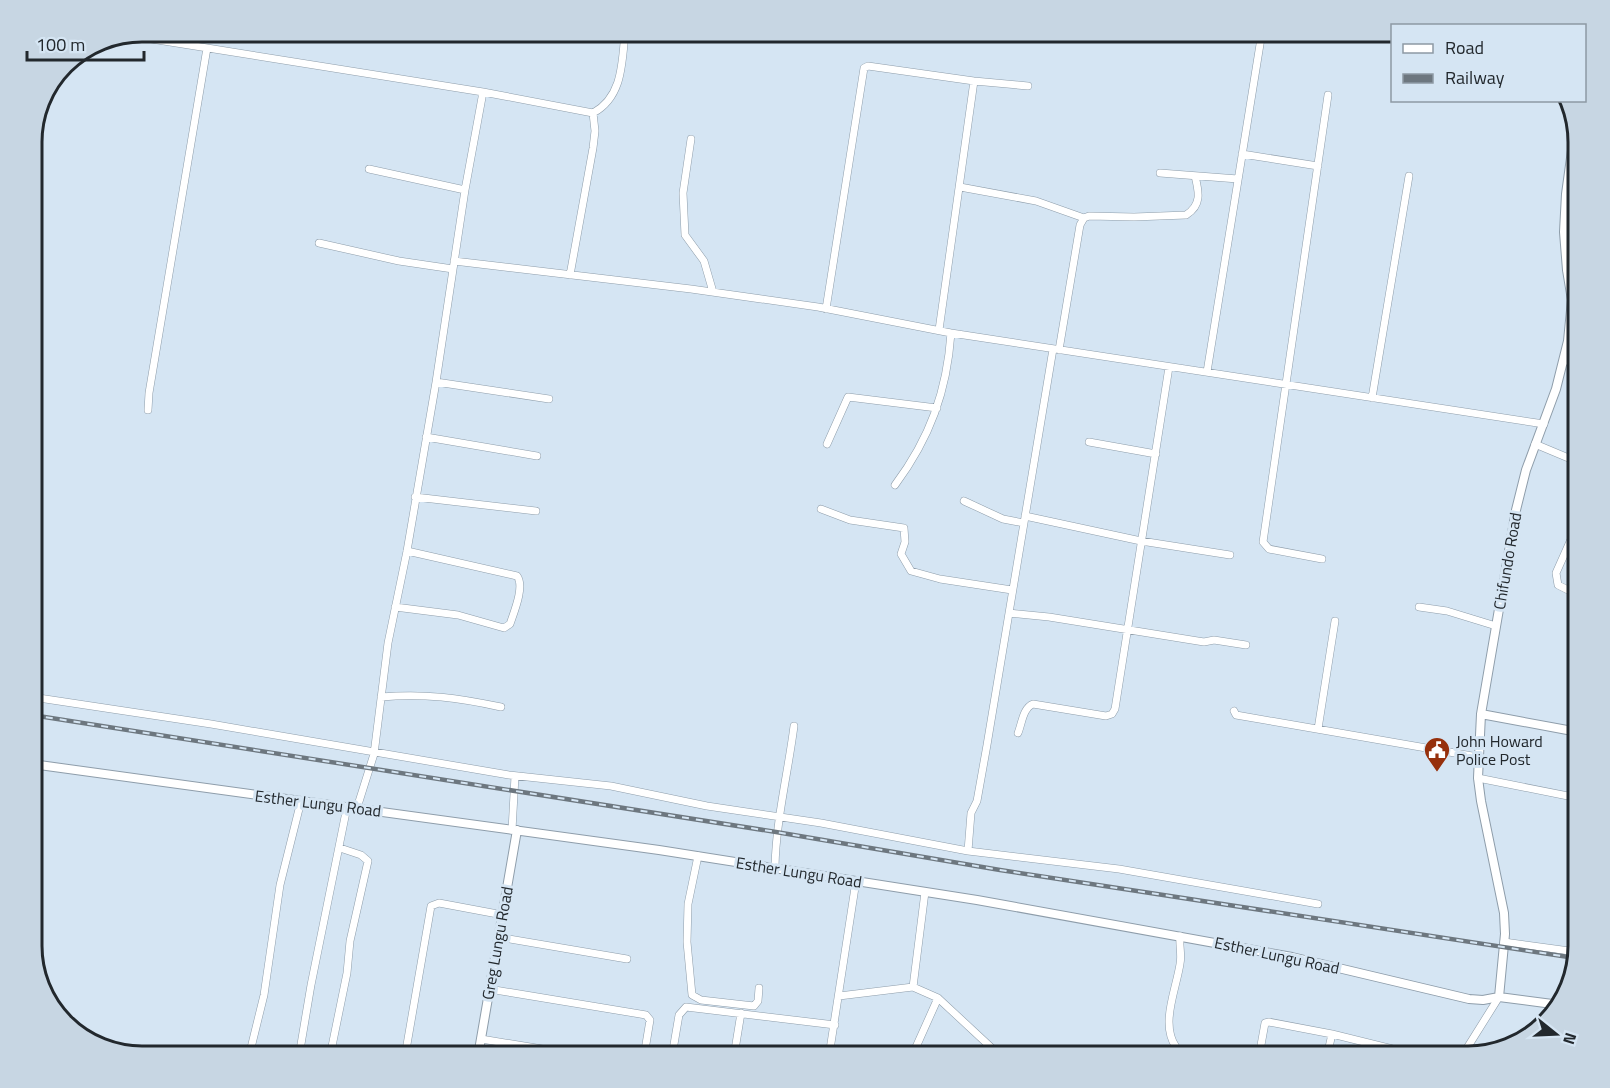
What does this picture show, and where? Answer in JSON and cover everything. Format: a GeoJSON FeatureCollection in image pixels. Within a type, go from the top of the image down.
{"type":"FeatureCollection","features":[{"type":"Feature","properties":{"kind":"street"},"geometry":{"type":"LineString","coordinates":[[170,42],[483,92],[593,113],[611,99],[621,71],[625,42]]}},
{"type":"Feature","properties":{"kind":"street"},"geometry":{"type":"LineString","coordinates":[[1207,372],[1260,42]]}},
{"type":"Feature","properties":{"kind":"street"},"geometry":{"type":"LineString","coordinates":[[148,410],[207,48]]}},
{"type":"Feature","properties":{"kind":"street"},"geometry":{"type":"LineString","coordinates":[[826,309],[864,68],[868,66],[1028,86]]}},
{"type":"Feature","properties":{"kind":"street"},"geometry":{"type":"LineString","coordinates":[[939,330],[974,81]]}},
{"type":"Feature","properties":{"kind":"street"},"geometry":{"type":"LineString","coordinates":[[357,808],[374,754],[395,607],[436,382],[465,190],[483,92]]}},
{"type":"Feature","properties":{"kind":"street"},"geometry":{"type":"LineString","coordinates":[[1322,559],[1269,549],[1263,543],[1328,94]]}},
{"type":"Feature","properties":{"kind":"street"},"geometry":{"type":"LineString","coordinates":[[570,275],[593,148],[595,131],[593,113]]}},
{"type":"Feature","properties":{"kind":"street"},"geometry":{"type":"LineString","coordinates":[[691,139],[683,193],[685,235],[704,261],[713,292]]}},
{"type":"Feature","properties":{"kind":"street"},"geometry":{"type":"LineString","coordinates":[[1242,153],[1318,166]]}},
{"type":"Feature","properties":{"kind":"street"},"geometry":{"type":"LineString","coordinates":[[369,169],[465,190]]}},
{"type":"Feature","properties":{"kind":"street"},"geometry":{"type":"LineString","coordinates":[[1160,173],[1238,179]]}},
{"type":"Feature","properties":{"kind":"street"},"geometry":{"type":"LineString","coordinates":[[960,188],[1036,201],[1084,218],[1089,216],[1186,215],[1193,210],[1199,198],[1195,176]]}},
{"type":"Feature","properties":{"kind":"street"},"geometry":{"type":"LineString","coordinates":[[1372,398],[1409,176]]}},
{"type":"Feature","properties":{"kind":"street","name":"Chifundo Road"},"geometry":{"type":"LineString","coordinates":[[1568,180],[1564,231],[1568,276]]}},
{"type":"Feature","properties":{"kind":"street"},"geometry":{"type":"LineString","coordinates":[[969,851],[971,813],[977,801],[1024,519],[1080,225],[1084,218]]}},
{"type":"Feature","properties":{"kind":"street"},"geometry":{"type":"LineString","coordinates":[[319,243],[385,258],[570,275],[713,292],[826,309],[951,333],[1544,424]]}},
{"type":"Feature","properties":{"kind":"street"},"geometry":{"type":"LineString","coordinates":[[895,485],[918,450],[937,408],[945,386],[951,333]]}},
{"type":"Feature","properties":{"kind":"street","name":"Chifundo Road"},"geometry":{"type":"LineString","coordinates":[[1499,997],[1504,913],[1478,778],[1481,714],[1516,510],[1568,341]]}},
{"type":"Feature","properties":{"kind":"street"},"geometry":{"type":"LineString","coordinates":[[1564,359],[1568,361]]}},
{"type":"Feature","properties":{"kind":"street"},"geometry":{"type":"LineString","coordinates":[[1018,733],[1026,710],[1033,704],[1106,716],[1112,714],[1115,709],[1169,366]]}},
{"type":"Feature","properties":{"kind":"street"},"geometry":{"type":"LineString","coordinates":[[436,382],[549,399]]}},
{"type":"Feature","properties":{"kind":"street"},"geometry":{"type":"LineString","coordinates":[[827,444],[848,397],[937,408]]}},
{"type":"Feature","properties":{"kind":"street"},"geometry":{"type":"LineString","coordinates":[[426,437],[537,456]]}},
{"type":"Feature","properties":{"kind":"street"},"geometry":{"type":"LineString","coordinates":[[1089,442],[1156,454]]}},
{"type":"Feature","properties":{"kind":"street"},"geometry":{"type":"LineString","coordinates":[[1535,444],[1568,458]]}},
{"type":"Feature","properties":{"kind":"street"},"geometry":{"type":"LineString","coordinates":[[415,497],[537,511]]}},
{"type":"Feature","properties":{"kind":"street"},"geometry":{"type":"LineString","coordinates":[[964,501],[1003,519],[1024,519],[1230,555]]}},
{"type":"Feature","properties":{"kind":"street"},"geometry":{"type":"LineString","coordinates":[[821,509],[850,520],[904,528],[905,542],[901,554],[911,571],[1012,590]]}},
{"type":"Feature","properties":{"kind":"street"},"geometry":{"type":"LineString","coordinates":[[1568,546],[1556,573],[1558,585],[1568,590]]}},
{"type":"Feature","properties":{"kind":"street"},"geometry":{"type":"LineString","coordinates":[[395,607],[458,615],[504,628],[510,624],[519,589],[520,581],[517,576],[407,551]]}},
{"type":"Feature","properties":{"kind":"street"},"geometry":{"type":"LineString","coordinates":[[1419,607],[1447,611],[1496,626]]}},
{"type":"Feature","properties":{"kind":"street"},"geometry":{"type":"LineString","coordinates":[[1009,613],[1204,642],[1214,640],[1246,645]]}},
{"type":"Feature","properties":{"kind":"street"},"geometry":{"type":"LineString","coordinates":[[1318,729],[1335,621]]}},
{"type":"Feature","properties":{"kind":"street"},"geometry":{"type":"LineString","coordinates":[[381,697],[442,696],[501,707]]}},
{"type":"Feature","properties":{"kind":"street"},"geometry":{"type":"LineString","coordinates":[[42,699],[211,724],[374,754],[515,776],[611,786],[707,806],[779,816],[969,851],[1119,869],[1318,904]]}},
{"type":"Feature","properties":{"kind":"street"},"geometry":{"type":"LineString","coordinates":[[1234,711],[1236,715],[1478,758]]}},
{"type":"Feature","properties":{"kind":"street"},"geometry":{"type":"LineString","coordinates":[[1481,714],[1568,730]]}},
{"type":"Feature","properties":{"kind":"street"},"geometry":{"type":"LineString","coordinates":[[774,867],[776,832],[785,792],[794,726]]}},
{"type":"Feature","properties":{"kind":"street","name":"Esther Lungu Road"},"geometry":{"type":"LineString","coordinates":[[42,765],[774,867],[1292,957],[1469,999],[1483,1000],[1499,997],[1549,1004]]}},
{"type":"Feature","properties":{"kind":"street"},"geometry":{"type":"LineString","coordinates":[[514,830],[515,776]]}},
{"type":"Feature","properties":{"kind":"street"},"geometry":{"type":"LineString","coordinates":[[1478,778],[1568,796]]}},
{"type":"Feature","properties":{"kind":"street"},"geometry":{"type":"LineString","coordinates":[[251,1046],[264,995],[280,885],[301,801]]}},
{"type":"Feature","properties":{"kind":"street"},"geometry":{"type":"LineString","coordinates":[[301,1046],[347,807]]}},
{"type":"Feature","properties":{"kind":"street","name":"Greg Lungu Road"},"geometry":{"type":"LineString","coordinates":[[480,1046],[503,915],[514,830]]}},
{"type":"Feature","properties":{"kind":"street"},"geometry":{"type":"LineString","coordinates":[[332,1046],[347,973],[352,933],[368,861],[361,855],[340,848]]}},
{"type":"Feature","properties":{"kind":"street"},"geometry":{"type":"LineString","coordinates":[[698,856],[688,904],[687,942],[692,994],[701,1000],[754,1006],[758,1001],[759,988]]}},
{"type":"Feature","properties":{"kind":"street"},"geometry":{"type":"LineString","coordinates":[[831,1046],[856,881]]}},
{"type":"Feature","properties":{"kind":"street"},"geometry":{"type":"LineString","coordinates":[[913,987],[925,892]]}},
{"type":"Feature","properties":{"kind":"street"},"geometry":{"type":"LineString","coordinates":[[407,1046],[431,906],[439,903],[503,915]]}},
{"type":"Feature","properties":{"kind":"street"},"geometry":{"type":"LineString","coordinates":[[1175,1046],[1169,1038],[1170,1019],[1181,961],[1180,936]]}},
{"type":"Feature","properties":{"kind":"street"},"geometry":{"type":"LineString","coordinates":[[498,937],[627,959]]}},
{"type":"Feature","properties":{"kind":"street"},"geometry":{"type":"LineString","coordinates":[[1504,942],[1567,951]]}},
{"type":"Feature","properties":{"kind":"street"},"geometry":{"type":"LineString","coordinates":[[839,996],[913,987],[938,998],[990,1046]]}},
{"type":"Feature","properties":{"kind":"street"},"geometry":{"type":"LineString","coordinates":[[489,989],[646,1015],[650,1020],[646,1046]]}},
{"type":"Feature","properties":{"kind":"street"},"geometry":{"type":"LineString","coordinates":[[1468,1046],[1499,997]]}},
{"type":"Feature","properties":{"kind":"street"},"geometry":{"type":"LineString","coordinates":[[916,1046],[938,998]]}},
{"type":"Feature","properties":{"kind":"street"},"geometry":{"type":"LineString","coordinates":[[674,1046],[679,1015],[686,1007],[835,1026]]}},
{"type":"Feature","properties":{"kind":"street"},"geometry":{"type":"LineString","coordinates":[[736,1046],[741,1013]]}},
{"type":"Feature","properties":{"kind":"street"},"geometry":{"type":"LineString","coordinates":[[1261,1046],[1265,1022],[1332,1034],[1381,1046]]}},
{"type":"Feature","properties":{"kind":"street"},"geometry":{"type":"LineString","coordinates":[[1329,1046],[1332,1034]]}},
{"type":"Feature","properties":{"kind":"street"},"geometry":{"type":"LineString","coordinates":[[481,1039],[524,1046]]}},
{"type":"Feature","properties":{"kind":"railway"},"geometry":{"type":"LineString","coordinates":[[42,717],[776,832],[1000,870],[1567,957]]}},
{"type":"Feature","properties":{"kind":"place","name":"John Howard Police Post"},"geometry":{"type":"Point","coordinates":[1437,773]}}]}
